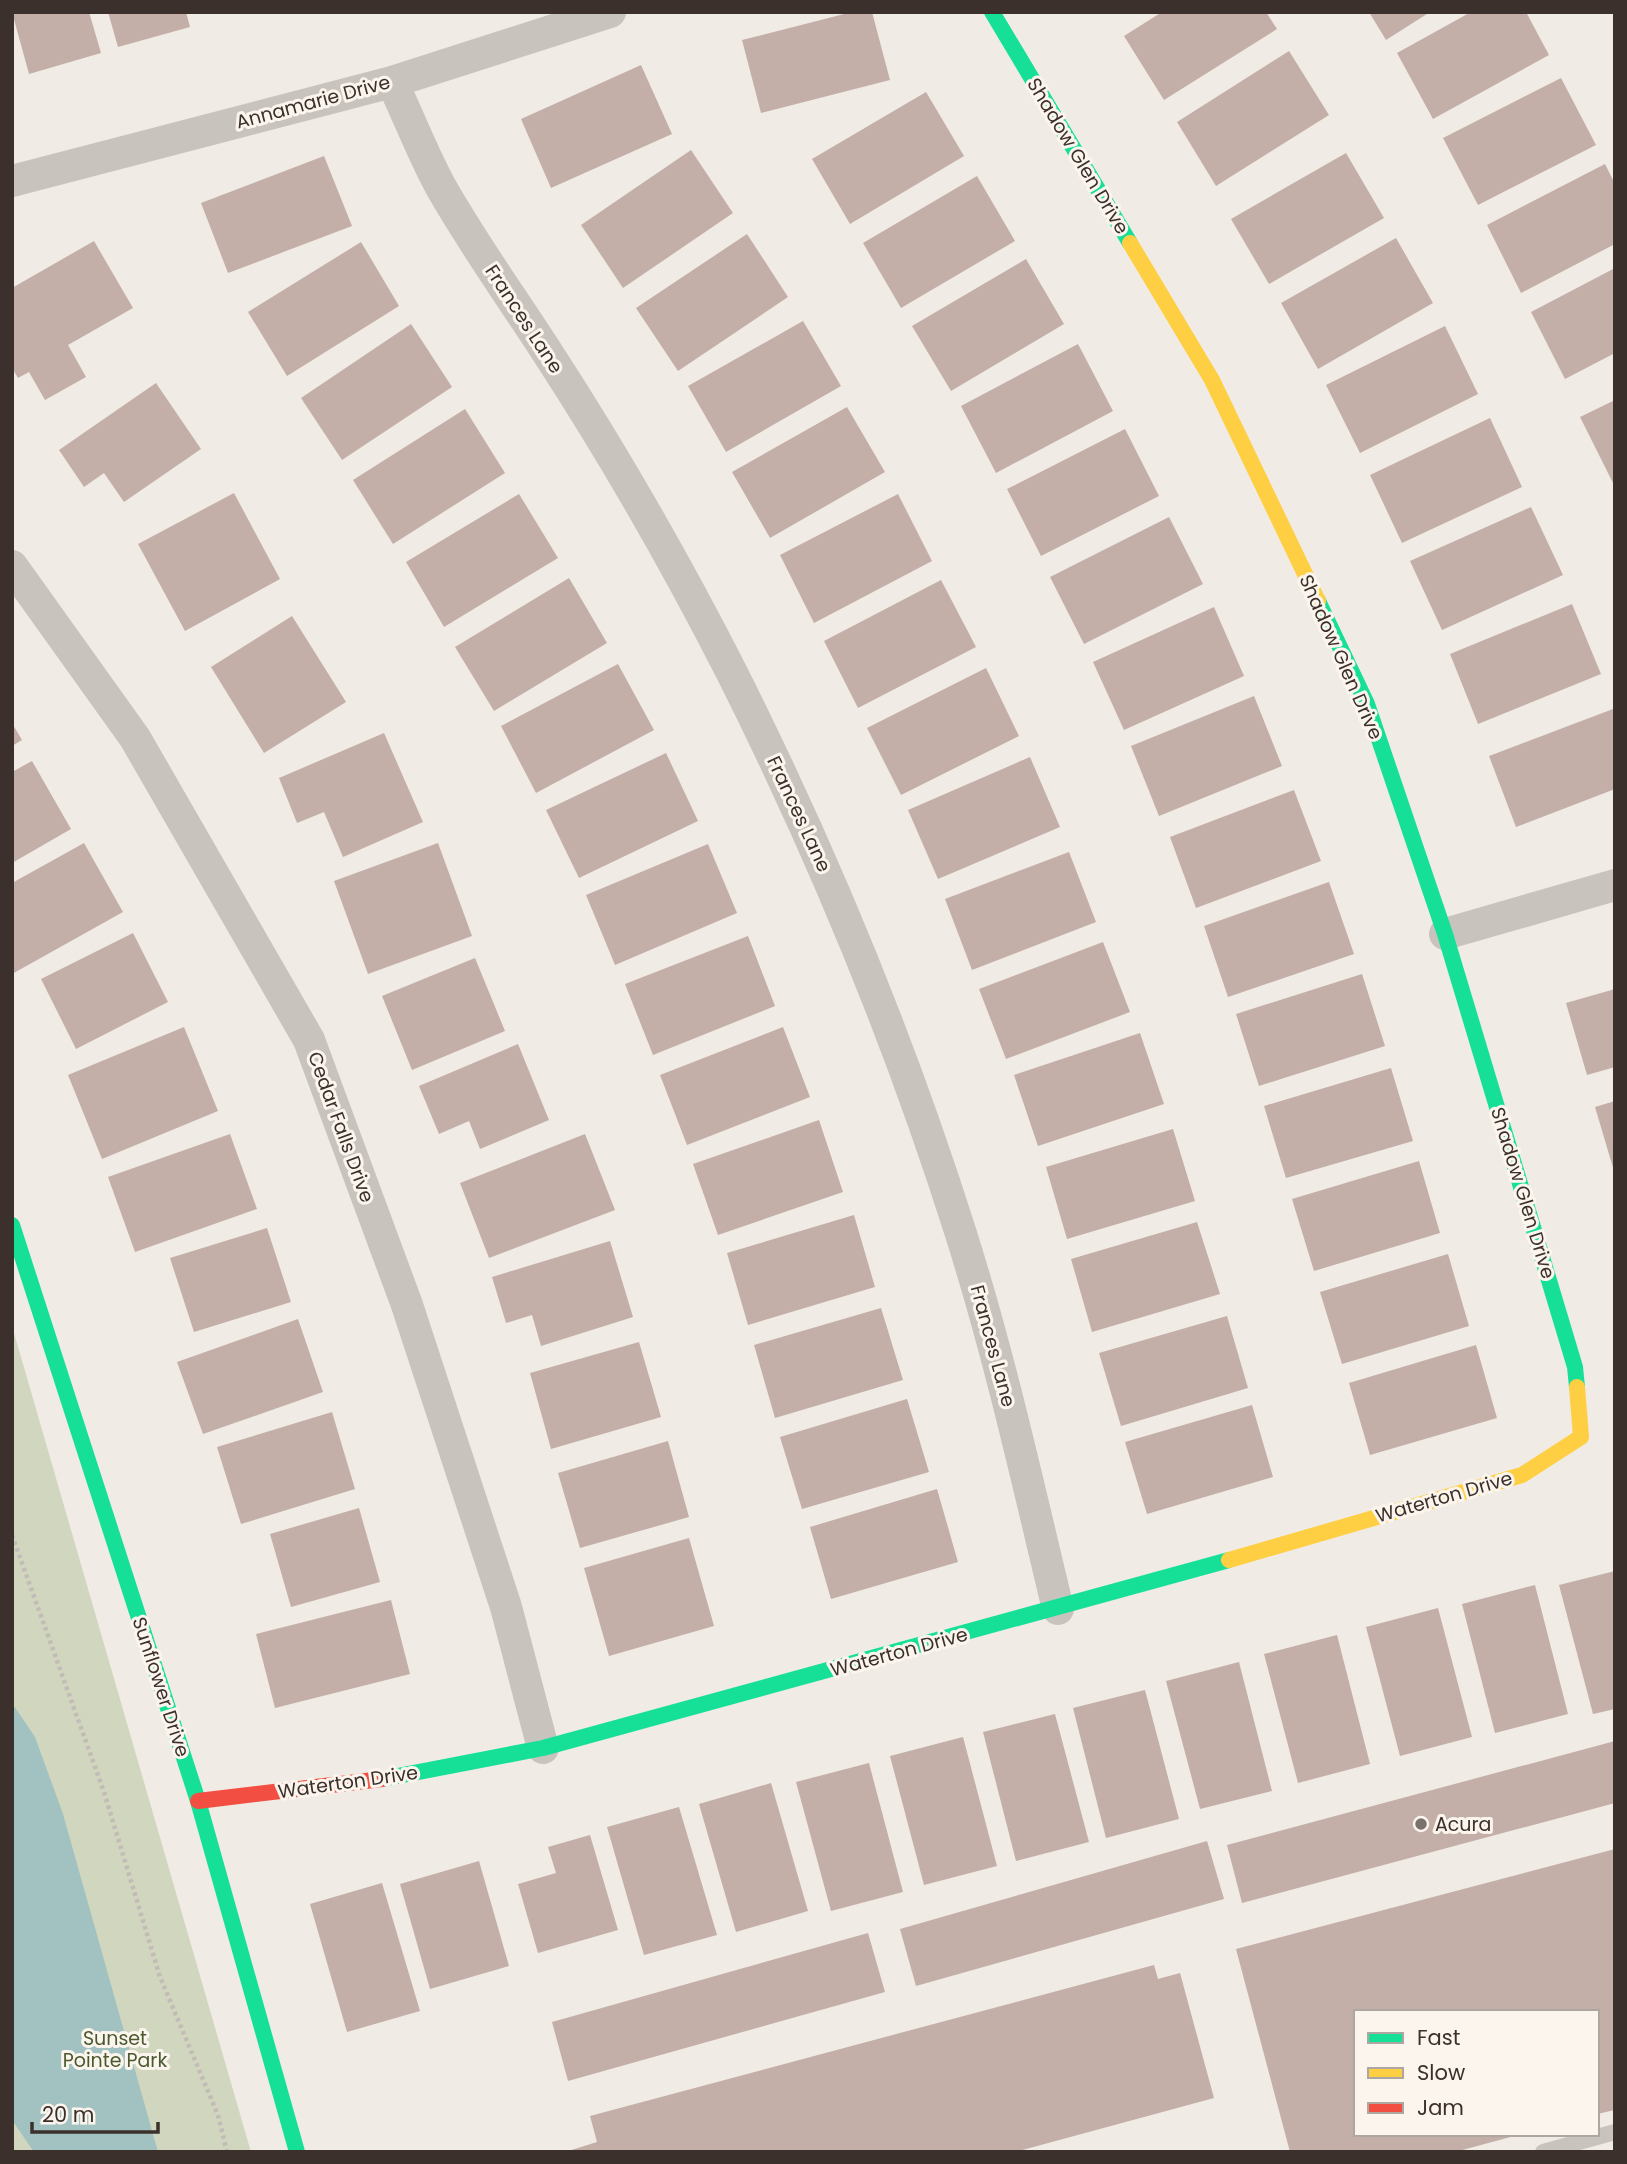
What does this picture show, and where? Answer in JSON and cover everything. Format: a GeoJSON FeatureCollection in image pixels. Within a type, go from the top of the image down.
{"type":"FeatureCollection","features":[{"type":"Feature","properties":{"kind":"street","name":"Annamarie Drive"},"geometry":{"type":"LineString","coordinates":[[12,181],[392,82],[610,12]]}},
{"type":"Feature","properties":{"kind":"street","name":"Shadow Glen Drive"},"geometry":{"type":"LineString","coordinates":[[992,12],[1212,380],[1367,704],[1445,934],[1576,1367],[1581,1437]]}},
{"type":"Feature","properties":{"kind":"street","name":"Frances Lane"},"geometry":{"type":"LineString","coordinates":[[392,82],[440,184],[479,251],[612,456],[673,562],[778,768],[834,892],[924,1120],[962,1236],[996,1353],[1058,1609]]}},
{"type":"Feature","properties":{"kind":"street","name":"Cedar Falls Drive"},"geometry":{"type":"LineString","coordinates":[[12,566],[135,738],[309,1040],[412,1318],[506,1607],[543,1748]]}},
{"type":"Feature","properties":{"kind":"street"},"geometry":{"type":"LineString","coordinates":[[1445,934],[1615,885]]}},
{"type":"Feature","properties":{"kind":"street","name":"Sunflower Drive"},"geometry":{"type":"LineString","coordinates":[[12,1225],[198,1801],[297,2152]]}},
{"type":"Feature","properties":{"kind":"street","name":"Waterton Drive"},"geometry":{"type":"LineString","coordinates":[[198,1801],[394,1778],[543,1748],[1058,1609],[1522,1475],[1581,1437]]}},
{"type":"Feature","properties":{"kind":"lane"},"geometry":{"type":"LineString","coordinates":[[1543,2152],[1615,2132]]}},
{"type":"Feature","properties":{"kind":"path"},"geometry":{"type":"LineString","coordinates":[[12,1535],[104,1791],[160,1978],[218,2115],[227,2152]]}},
{"type":"Feature","properties":{"kind":"green space","name":"Sunset Pointe Park"},"geometry":{"type":"Polygon","coordinates":[[[12,1326],[251,2152],[12,2152],[12,1326]]]}},
{"type":"Feature","properties":{"kind":"water"},"geometry":{"type":"Polygon","coordinates":[[[12,1703],[35,1737],[63,1814],[158,2152],[34,2152],[12,2120],[12,1703]]]}},
{"type":"Feature","properties":{"kind":"building"},"geometry":{"type":"Polygon","coordinates":[[[12,12],[89,12],[101,53],[29,74],[12,12]]]}},
{"type":"Feature","properties":{"kind":"building"},"geometry":{"type":"Polygon","coordinates":[[[108,12],[186,12],[190,27],[118,47],[108,12]]]}},
{"type":"Feature","properties":{"kind":"building"},"geometry":{"type":"Polygon","coordinates":[[[852,12],[872,12],[890,80],[761,113],[742,40],[852,12]]]}},
{"type":"Feature","properties":{"kind":"building"},"geometry":{"type":"Polygon","coordinates":[[[1162,12],[1266,12],[1277,29],[1164,100],[1124,36],[1162,12]]]}},
{"type":"Feature","properties":{"kind":"building"},"geometry":{"type":"Polygon","coordinates":[[[1369,12],[1430,12],[1386,40],[1369,12]]]}},
{"type":"Feature","properties":{"kind":"building"},"geometry":{"type":"Polygon","coordinates":[[[1471,12],[1526,12],[1549,55],[1433,119],[1397,53],[1471,12]]]}},
{"type":"Feature","properties":{"kind":"building"},"geometry":{"type":"Polygon","coordinates":[[[1289,51],[1329,115],[1216,186],[1177,122],[1289,51]]]}},
{"type":"Feature","properties":{"kind":"building"},"geometry":{"type":"Polygon","coordinates":[[[641,65],[672,134],[551,188],[521,119],[641,65]]]}},
{"type":"Feature","properties":{"kind":"building"},"geometry":{"type":"Polygon","coordinates":[[[1561,78],[1596,145],[1478,205],[1443,138],[1561,78]]]}},
{"type":"Feature","properties":{"kind":"building"},"geometry":{"type":"Polygon","coordinates":[[[926,92],[964,156],[850,224],[812,159],[926,92]]]}},
{"type":"Feature","properties":{"kind":"building"},"geometry":{"type":"Polygon","coordinates":[[[691,150],[733,213],[623,288],[581,225],[691,150]]]}},
{"type":"Feature","properties":{"kind":"building"},"geometry":{"type":"Polygon","coordinates":[[[1346,153],[1384,218],[1269,284],[1231,219],[1346,153]]]}},
{"type":"Feature","properties":{"kind":"building"},"geometry":{"type":"Polygon","coordinates":[[[324,156],[352,226],[228,273],[201,203],[324,156]]]}},
{"type":"Feature","properties":{"kind":"building"},"geometry":{"type":"Polygon","coordinates":[[[1605,164],[1615,184],[1615,244],[1521,293],[1487,225],[1605,164]]]}},
{"type":"Feature","properties":{"kind":"building"},"geometry":{"type":"Polygon","coordinates":[[[977,176],[1015,241],[901,308],[863,243],[977,176]]]}},
{"type":"Feature","properties":{"kind":"building"},"geometry":{"type":"Polygon","coordinates":[[[747,234],[788,297],[678,371],[636,308],[747,234]]]}},
{"type":"Feature","properties":{"kind":"building"},"geometry":{"type":"Polygon","coordinates":[[[1396,238],[1433,303],[1318,369],[1281,303],[1396,238]]]}},
{"type":"Feature","properties":{"kind":"building"},"geometry":{"type":"Polygon","coordinates":[[[94,241],[133,308],[68,345],[86,377],[45,400],[29,372],[18,378],[12,368],[12,288],[94,241]]]}},
{"type":"Feature","properties":{"kind":"building"},"geometry":{"type":"Polygon","coordinates":[[[361,242],[399,306],[287,376],[248,312],[361,242]]]}},
{"type":"Feature","properties":{"kind":"building"},"geometry":{"type":"Polygon","coordinates":[[[1026,259],[1064,324],[951,391],[912,326],[1026,259]]]}},
{"type":"Feature","properties":{"kind":"building"},"geometry":{"type":"Polygon","coordinates":[[[1615,268],[1615,353],[1565,379],[1531,312],[1615,268]]]}},
{"type":"Feature","properties":{"kind":"building"},"geometry":{"type":"Polygon","coordinates":[[[803,321],[841,386],[726,452],[688,386],[803,321]]]}},
{"type":"Feature","properties":{"kind":"building"},"geometry":{"type":"Polygon","coordinates":[[[411,324],[452,387],[342,460],[301,398],[411,324]]]}},
{"type":"Feature","properties":{"kind":"building"},"geometry":{"type":"Polygon","coordinates":[[[1445,326],[1478,394],[1360,453],[1326,385],[1445,326]]]}},
{"type":"Feature","properties":{"kind":"building"},"geometry":{"type":"Polygon","coordinates":[[[1078,344],[1113,411],[996,473],[961,406],[1078,344]]]}},
{"type":"Feature","properties":{"kind":"building"},"geometry":{"type":"Polygon","coordinates":[[[156,383],[201,449],[124,502],[104,473],[84,487],[59,450],[156,383]]]}},
{"type":"Feature","properties":{"kind":"building"},"geometry":{"type":"Polygon","coordinates":[[[1615,400],[1615,487],[1580,417],[1615,400]]]}},
{"type":"Feature","properties":{"kind":"building"},"geometry":{"type":"Polygon","coordinates":[[[847,407],[885,472],[770,538],[732,472],[847,407]]]}},
{"type":"Feature","properties":{"kind":"building"},"geometry":{"type":"Polygon","coordinates":[[[465,409],[505,473],[393,544],[353,480],[465,409]]]}},
{"type":"Feature","properties":{"kind":"building"},"geometry":{"type":"Polygon","coordinates":[[[1490,418],[1522,487],[1402,543],[1370,475],[1490,418]]]}},
{"type":"Feature","properties":{"kind":"building"},"geometry":{"type":"Polygon","coordinates":[[[1125,429],[1159,496],[1041,556],[1007,489],[1125,429]]]}},
{"type":"Feature","properties":{"kind":"building"},"geometry":{"type":"Polygon","coordinates":[[[234,493],[280,579],[185,631],[138,544],[234,493]]]}},
{"type":"Feature","properties":{"kind":"building"},"geometry":{"type":"Polygon","coordinates":[[[519,494],[558,558],[444,627],[406,562],[519,494]]]}},
{"type":"Feature","properties":{"kind":"building"},"geometry":{"type":"Polygon","coordinates":[[[898,494],[932,561],[814,623],[780,555],[898,494]]]}},
{"type":"Feature","properties":{"kind":"building"},"geometry":{"type":"Polygon","coordinates":[[[1531,507],[1563,575],[1442,630],[1410,561],[1531,507]]]}},
{"type":"Feature","properties":{"kind":"building"},"geometry":{"type":"Polygon","coordinates":[[[1169,517],[1203,584],[1084,644],[1050,577],[1169,517]]]}},
{"type":"Feature","properties":{"kind":"building"},"geometry":{"type":"Polygon","coordinates":[[[569,578],[607,643],[494,711],[455,647],[569,578]]]}},
{"type":"Feature","properties":{"kind":"building"},"geometry":{"type":"Polygon","coordinates":[[[941,580],[976,647],[858,708],[824,641],[941,580]]]}},
{"type":"Feature","properties":{"kind":"building"},"geometry":{"type":"Polygon","coordinates":[[[1572,604],[1601,674],[1478,724],[1450,654],[1572,604]]]}},
{"type":"Feature","properties":{"kind":"building"},"geometry":{"type":"Polygon","coordinates":[[[1214,607],[1244,676],[1124,730],[1093,662],[1214,607]]]}},
{"type":"Feature","properties":{"kind":"building"},"geometry":{"type":"Polygon","coordinates":[[[292,616],[346,702],[264,753],[211,667],[292,616]]]}},
{"type":"Feature","properties":{"kind":"building"},"geometry":{"type":"Polygon","coordinates":[[[618,664],[654,730],[536,793],[501,726],[618,664]]]}},
{"type":"Feature","properties":{"kind":"building"},"geometry":{"type":"Polygon","coordinates":[[[986,668],[1019,736],[901,795],[867,728],[986,668]]]}},
{"type":"Feature","properties":{"kind":"building"},"geometry":{"type":"Polygon","coordinates":[[[1254,696],[1282,766],[1159,816],[1131,746],[1254,696]]]}},
{"type":"Feature","properties":{"kind":"building"},"geometry":{"type":"Polygon","coordinates":[[[1613,709],[1615,789],[1516,827],[1489,756],[1613,709]]]}},
{"type":"Feature","properties":{"kind":"building"},"geometry":{"type":"Polygon","coordinates":[[[12,723],[22,740],[12,746],[12,723]]]}},
{"type":"Feature","properties":{"kind":"building"},"geometry":{"type":"Polygon","coordinates":[[[384,733],[423,822],[343,857],[324,812],[297,823],[279,778],[384,733]]]}},
{"type":"Feature","properties":{"kind":"building"},"geometry":{"type":"Polygon","coordinates":[[[666,753],[698,821],[579,878],[546,810],[666,753]]]}},
{"type":"Feature","properties":{"kind":"building"},"geometry":{"type":"Polygon","coordinates":[[[1030,757],[1060,827],[938,879],[908,810],[1030,757]]]}},
{"type":"Feature","properties":{"kind":"building"},"geometry":{"type":"Polygon","coordinates":[[[32,761],[71,829],[12,863],[12,772],[32,761]]]}},
{"type":"Feature","properties":{"kind":"building"},"geometry":{"type":"Polygon","coordinates":[[[1294,790],[1321,861],[1196,908],[1170,837],[1294,790]]]}},
{"type":"Feature","properties":{"kind":"building"},"geometry":{"type":"Polygon","coordinates":[[[84,843],[123,912],[12,974],[12,883],[84,843]]]}},
{"type":"Feature","properties":{"kind":"building"},"geometry":{"type":"Polygon","coordinates":[[[438,843],[472,936],[368,974],[334,881],[438,843]]]}},
{"type":"Feature","properties":{"kind":"building"},"geometry":{"type":"Polygon","coordinates":[[[708,844],[737,913],[615,965],[586,895],[708,844]]]}},
{"type":"Feature","properties":{"kind":"building"},"geometry":{"type":"Polygon","coordinates":[[[1069,852],[1096,922],[972,970],[945,899],[1069,852]]]}},
{"type":"Feature","properties":{"kind":"building"},"geometry":{"type":"Polygon","coordinates":[[[1329,882],[1354,954],[1228,997],[1204,926],[1329,882]]]}},
{"type":"Feature","properties":{"kind":"building"},"geometry":{"type":"Polygon","coordinates":[[[133,933],[168,1002],[76,1049],[41,979],[133,933]]]}},
{"type":"Feature","properties":{"kind":"building"},"geometry":{"type":"Polygon","coordinates":[[[748,936],[775,1006],[653,1055],[625,984],[748,936]]]}},
{"type":"Feature","properties":{"kind":"building"},"geometry":{"type":"Polygon","coordinates":[[[1103,942],[1130,1012],[1006,1059],[979,989],[1103,942]]]}},
{"type":"Feature","properties":{"kind":"building"},"geometry":{"type":"Polygon","coordinates":[[[475,958],[505,1031],[412,1070],[382,996],[475,958]]]}},
{"type":"Feature","properties":{"kind":"building"},"geometry":{"type":"Polygon","coordinates":[[[1362,974],[1385,1046],[1259,1086],[1236,1014],[1362,974]]]}},
{"type":"Feature","properties":{"kind":"building"},"geometry":{"type":"Polygon","coordinates":[[[1615,989],[1615,1067],[1587,1075],[1566,1003],[1615,989]]]}},
{"type":"Feature","properties":{"kind":"building"},"geometry":{"type":"Polygon","coordinates":[[[184,1027],[218,1111],[102,1159],[68,1075],[184,1027]]]}},
{"type":"Feature","properties":{"kind":"building"},"geometry":{"type":"Polygon","coordinates":[[[783,1027],[810,1097],[687,1145],[660,1075],[783,1027]]]}},
{"type":"Feature","properties":{"kind":"building"},"geometry":{"type":"Polygon","coordinates":[[[1140,1033],[1164,1104],[1038,1146],[1014,1075],[1140,1033]]]}},
{"type":"Feature","properties":{"kind":"building"},"geometry":{"type":"Polygon","coordinates":[[[518,1044],[549,1120],[480,1149],[469,1121],[439,1134],[419,1086],[518,1044]]]}},
{"type":"Feature","properties":{"kind":"building"},"geometry":{"type":"Polygon","coordinates":[[[1391,1068],[1413,1141],[1286,1178],[1264,1106],[1391,1068]]]}},
{"type":"Feature","properties":{"kind":"building"},"geometry":{"type":"Polygon","coordinates":[[[1615,1101],[1615,1171],[1614,1171],[1595,1107],[1615,1101]]]}},
{"type":"Feature","properties":{"kind":"building"},"geometry":{"type":"Polygon","coordinates":[[[819,1120],[843,1192],[718,1235],[693,1164],[819,1120]]]}},
{"type":"Feature","properties":{"kind":"building"},"geometry":{"type":"Polygon","coordinates":[[[1173,1129],[1195,1201],[1067,1239],[1046,1167],[1173,1129]]]}},
{"type":"Feature","properties":{"kind":"building"},"geometry":{"type":"Polygon","coordinates":[[[230,1134],[257,1209],[135,1252],[108,1177],[230,1134]]]}},
{"type":"Feature","properties":{"kind":"building"},"geometry":{"type":"Polygon","coordinates":[[[585,1134],[615,1210],[489,1258],[460,1183],[585,1134]]]}},
{"type":"Feature","properties":{"kind":"building"},"geometry":{"type":"Polygon","coordinates":[[[1419,1161],[1440,1233],[1314,1271],[1292,1199],[1419,1161]]]}},
{"type":"Feature","properties":{"kind":"building"},"geometry":{"type":"Polygon","coordinates":[[[854,1215],[875,1287],[748,1325],[727,1253],[854,1215]]]}},
{"type":"Feature","properties":{"kind":"building"},"geometry":{"type":"Polygon","coordinates":[[[1197,1222],[1220,1294],[1092,1332],[1071,1259],[1197,1222]]]}},
{"type":"Feature","properties":{"kind":"building"},"geometry":{"type":"Polygon","coordinates":[[[267,1228],[291,1302],[194,1332],[170,1258],[267,1228]]]}},
{"type":"Feature","properties":{"kind":"building"},"geometry":{"type":"Polygon","coordinates":[[[610,1241],[633,1317],[541,1346],[532,1315],[506,1323],[492,1277],[610,1241]]]}},
{"type":"Feature","properties":{"kind":"building"},"geometry":{"type":"Polygon","coordinates":[[[1448,1254],[1469,1326],[1342,1364],[1320,1292],[1448,1254]]]}},
{"type":"Feature","properties":{"kind":"building"},"geometry":{"type":"Polygon","coordinates":[[[881,1308],[903,1380],[775,1418],[754,1345],[881,1308]]]}},
{"type":"Feature","properties":{"kind":"building"},"geometry":{"type":"Polygon","coordinates":[[[1227,1316],[1248,1388],[1121,1426],[1099,1353],[1227,1316]]]}},
{"type":"Feature","properties":{"kind":"building"},"geometry":{"type":"Polygon","coordinates":[[[298,1319],[323,1392],[203,1434],[177,1362],[298,1319]]]}},
{"type":"Feature","properties":{"kind":"building"},"geometry":{"type":"Polygon","coordinates":[[[639,1342],[661,1417],[551,1449],[530,1373],[639,1342]]]}},
{"type":"Feature","properties":{"kind":"building"},"geometry":{"type":"Polygon","coordinates":[[[1476,1345],[1497,1418],[1370,1455],[1349,1383],[1476,1345]]]}},
{"type":"Feature","properties":{"kind":"building"},"geometry":{"type":"Polygon","coordinates":[[[907,1399],[929,1472],[802,1509],[780,1437],[907,1399]]]}},
{"type":"Feature","properties":{"kind":"building"},"geometry":{"type":"Polygon","coordinates":[[[1252,1405],[1273,1477],[1147,1514],[1125,1442],[1252,1405]]]}},
{"type":"Feature","properties":{"kind":"building"},"geometry":{"type":"Polygon","coordinates":[[[332,1412],[355,1489],[241,1524],[217,1447],[332,1412]]]}},
{"type":"Feature","properties":{"kind":"building"},"geometry":{"type":"Polygon","coordinates":[[[668,1441],[689,1517],[580,1548],[558,1473],[668,1441]]]}},
{"type":"Feature","properties":{"kind":"building"},"geometry":{"type":"Polygon","coordinates":[[[937,1489],[958,1562],[831,1599],[810,1527],[937,1489]]]}},
{"type":"Feature","properties":{"kind":"building"},"geometry":{"type":"Polygon","coordinates":[[[359,1508],[380,1582],[291,1607],[270,1534],[359,1508]]]}},
{"type":"Feature","properties":{"kind":"building"},"geometry":{"type":"Polygon","coordinates":[[[689,1538],[714,1626],[609,1656],[584,1568],[689,1538]]]}},
{"type":"Feature","properties":{"kind":"building"},"geometry":{"type":"Polygon","coordinates":[[[1615,1571],[1615,1709],[1593,1714],[1559,1585],[1615,1571]]]}},
{"type":"Feature","properties":{"kind":"building"},"geometry":{"type":"Polygon","coordinates":[[[1535,1585],[1568,1714],[1495,1733],[1462,1604],[1535,1585]]]}},
{"type":"Feature","properties":{"kind":"building"},"geometry":{"type":"Polygon","coordinates":[[[391,1600],[410,1674],[275,1708],[256,1634],[391,1600]]]}},
{"type":"Feature","properties":{"kind":"building"},"geometry":{"type":"Polygon","coordinates":[[[1438,1608],[1472,1737],[1400,1756],[1366,1627],[1438,1608]]]}},
{"type":"Feature","properties":{"kind":"building"},"geometry":{"type":"Polygon","coordinates":[[[1337,1635],[1370,1764],[1298,1783],[1264,1654],[1337,1635]]]}},
{"type":"Feature","properties":{"kind":"building"},"geometry":{"type":"Polygon","coordinates":[[[1239,1662],[1272,1791],[1200,1809],[1166,1681],[1239,1662]]]}},
{"type":"Feature","properties":{"kind":"building"},"geometry":{"type":"Polygon","coordinates":[[[1145,1690],[1179,1819],[1106,1838],[1073,1708],[1145,1690]]]}},
{"type":"Feature","properties":{"kind":"building"},"geometry":{"type":"Polygon","coordinates":[[[1055,1714],[1089,1842],[1016,1861],[983,1732],[1055,1714]]]}},
{"type":"Feature","properties":{"kind":"building"},"geometry":{"type":"Polygon","coordinates":[[[963,1737],[997,1866],[924,1885],[890,1756],[963,1737]]]}},
{"type":"Feature","properties":{"kind":"building","name":"Acura"},"geometry":{"type":"Polygon","coordinates":[[[1615,1741],[1615,1803],[1242,1903],[1227,1845],[1615,1741]]]}},
{"type":"Feature","properties":{"kind":"building"},"geometry":{"type":"Polygon","coordinates":[[[869,1763],[903,1892],[831,1911],[796,1782],[869,1763]]]}},
{"type":"Feature","properties":{"kind":"building"},"geometry":{"type":"Polygon","coordinates":[[[771,1783],[808,1911],[736,1932],[699,1804],[771,1783]]]}},
{"type":"Feature","properties":{"kind":"building"},"geometry":{"type":"Polygon","coordinates":[[[679,1807],[717,1935],[644,1955],[607,1827],[679,1807]]]}},
{"type":"Feature","properties":{"kind":"building"},"geometry":{"type":"Polygon","coordinates":[[[590,1835],[618,1930],[538,1953],[518,1884],[556,1873],[548,1847],[590,1835]]]}},
{"type":"Feature","properties":{"kind":"building"},"geometry":{"type":"Polygon","coordinates":[[[1207,1841],[1224,1899],[916,1986],[900,1929],[1207,1841]]]}},
{"type":"Feature","properties":{"kind":"building"},"geometry":{"type":"Polygon","coordinates":[[[1615,1849],[1615,2110],[1599,2114],[1599,2010],[1354,2010],[1354,2136],[1514,2136],[1455,2152],[1290,2152],[1236,1949],[1615,1849]]]}},
{"type":"Feature","properties":{"kind":"building"},"geometry":{"type":"Polygon","coordinates":[[[479,1861],[509,1966],[430,1989],[400,1884],[479,1861]]]}},
{"type":"Feature","properties":{"kind":"building"},"geometry":{"type":"Polygon","coordinates":[[[382,1883],[420,2011],[347,2032],[310,1904],[382,1883]]]}},
{"type":"Feature","properties":{"kind":"building"},"geometry":{"type":"Polygon","coordinates":[[[868,1933],[885,1992],[568,2081],[552,2022],[868,1933]]]}},
{"type":"Feature","properties":{"kind":"building"},"geometry":{"type":"Polygon","coordinates":[[[1154,1965],[1158,1979],[1180,1973],[1214,2098],[1015,2152],[565,2152],[597,2142],[590,2116],[1154,1965]]]}},
{"type":"Feature","properties":{"kind":"traffic: fast"},"geometry":{"type":"LineString","coordinates":[[992,12],[1130,243]]}},
{"type":"Feature","properties":{"kind":"traffic: fast"},"geometry":{"type":"LineString","coordinates":[[1318,601],[1367,704],[1445,934],[1575,1367],[1577,1387]]}},
{"type":"Feature","properties":{"kind":"traffic: fast"},"geometry":{"type":"LineString","coordinates":[[12,1225],[198,1801],[297,2152]]}},
{"type":"Feature","properties":{"kind":"traffic: fast"},"geometry":{"type":"LineString","coordinates":[[382,1779],[543,1748],[1229,1560]]}},
{"type":"Feature","properties":{"kind":"traffic: slow"},"geometry":{"type":"LineString","coordinates":[[1130,243],[1212,380],[1318,601]]}},
{"type":"Feature","properties":{"kind":"traffic: slow"},"geometry":{"type":"LineString","coordinates":[[1229,1560],[1522,1475],[1581,1437],[1577,1387]]}},
{"type":"Feature","properties":{"kind":"traffic: jam"},"geometry":{"type":"LineString","coordinates":[[198,1801],[382,1779]]}},
{"type":"Feature","properties":{"kind":"place","name":"Acura"},"geometry":{"type":"Point","coordinates":[1421,1824]}}]}
